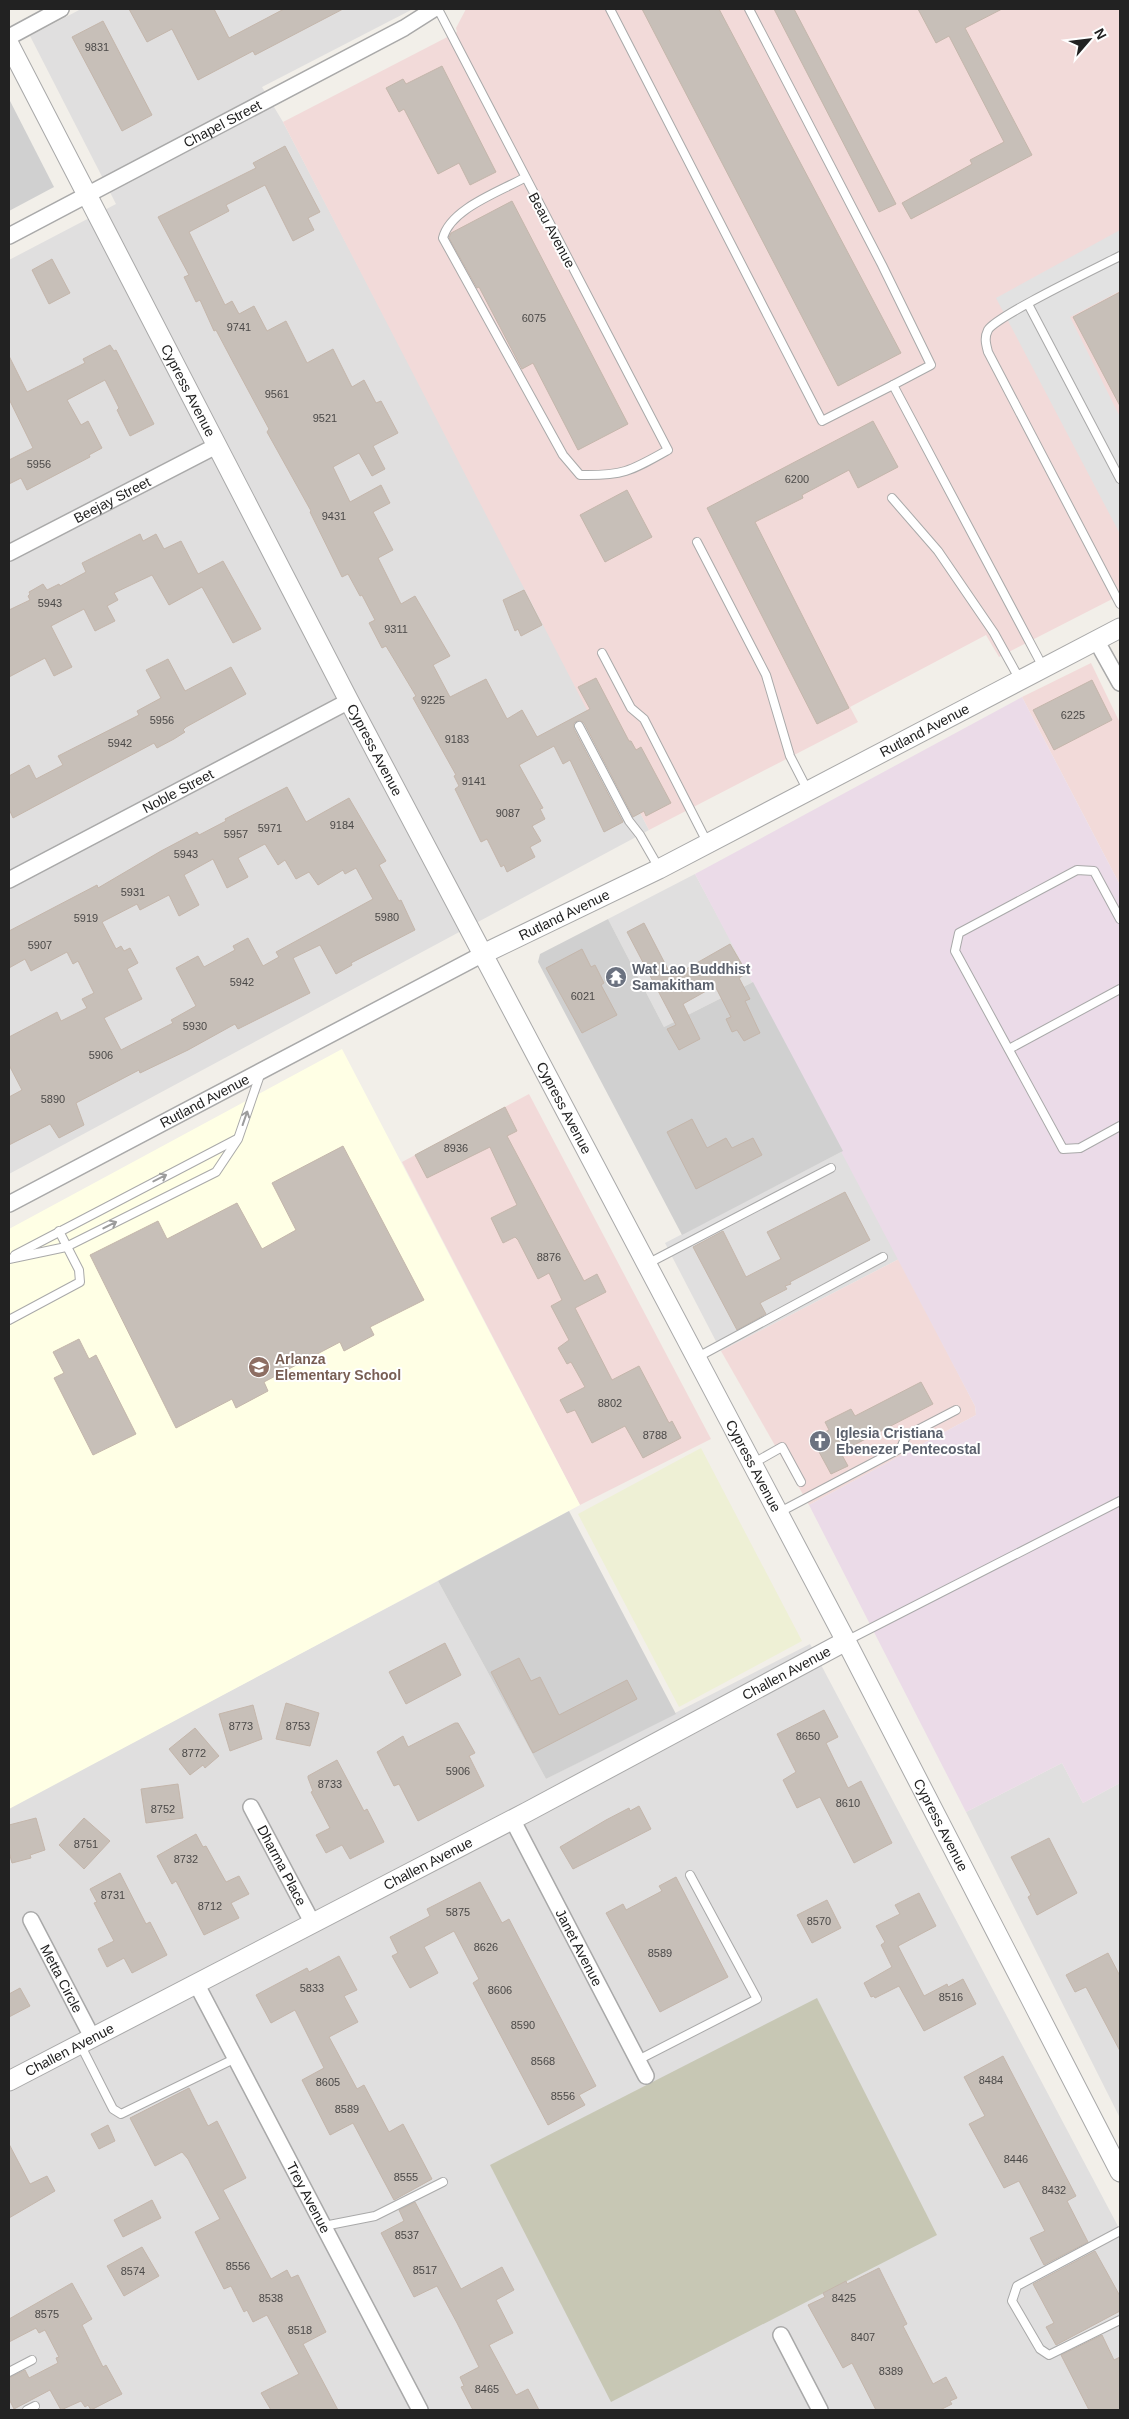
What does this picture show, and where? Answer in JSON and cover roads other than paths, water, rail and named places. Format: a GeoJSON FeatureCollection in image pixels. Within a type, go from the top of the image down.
{"type":"FeatureCollection","features":[{"type":"Feature","properties":{"kind":"street"},"geometry":{"type":"LineString","coordinates":[[9,37],[61,9]]}},
{"type":"Feature","properties":{"kind":"street","name":"Chapel Street"},"geometry":{"type":"LineString","coordinates":[[9,236],[404,28],[436,9]]}},
{"type":"Feature","properties":{"kind":"street","name":"Cypress Avenue"},"geometry":{"type":"LineString","coordinates":[[9,44],[349,701],[846,1641],[1120,2172]]}},
{"type":"Feature","properties":{"kind":"street","name":"Beejay Street"},"geometry":{"type":"LineString","coordinates":[[9,553],[216,446]]}},
{"type":"Feature","properties":{"kind":"street","name":"Rutland Avenue"},"geometry":{"type":"LineString","coordinates":[[9,1204],[483,954],[708,844],[1120,628]]}},
{"type":"Feature","properties":{"kind":"street"},"geometry":{"type":"LineString","coordinates":[[1096,640],[1120,683]]}},
{"type":"Feature","properties":{"kind":"street","name":"Noble Street"},"geometry":{"type":"LineString","coordinates":[[9,880],[349,701]]}},
{"type":"Feature","properties":{"kind":"street","name":"Challen Avenue"},"geometry":{"type":"LineString","coordinates":[[9,2081],[197,1985],[846,1641]]}},
{"type":"Feature","properties":{"kind":"street","name":"Dharma Place"},"geometry":{"type":"LineString","coordinates":[[251,1807],[313,1924]]}},
{"type":"Feature","properties":{"kind":"street","name":"Janet Avenue"},"geometry":{"type":"LineString","coordinates":[[512,1819],[646,2076]]}},
{"type":"Feature","properties":{"kind":"street","name":"Metta Circle"},"geometry":{"type":"LineString","coordinates":[[31,1920],[86,2040]]}},
{"type":"Feature","properties":{"kind":"street","name":"Trey Avenue"},"geometry":{"type":"LineString","coordinates":[[197,1985],[420,2410]]}},
{"type":"Feature","properties":{"kind":"street"},"geometry":{"type":"LineString","coordinates":[[781,2335],[820,2410]]}},
{"type":"Feature","properties":{"kind":"lane","name":"Beau Avenue"},"geometry":{"type":"LineString","coordinates":[[436,9],[668,450],[629,472],[606,476],[580,475],[563,455],[443,238],[446,227],[459,214],[524,178]]}},
{"type":"Feature","properties":{"kind":"lane"},"geometry":{"type":"LineString","coordinates":[[610,9],[822,421],[931,366],[882,265],[749,9]]}},
{"type":"Feature","properties":{"kind":"lane"},"geometry":{"type":"LineString","coordinates":[[1120,256],[1008,314],[989,328],[985,338],[988,352],[1120,604]]}},
{"type":"Feature","properties":{"kind":"lane"},"geometry":{"type":"LineString","coordinates":[[1028,304],[1120,479]]}},
{"type":"Feature","properties":{"kind":"lane"},"geometry":{"type":"LineString","coordinates":[[893,385],[1044,668]]}},
{"type":"Feature","properties":{"kind":"lane"},"geometry":{"type":"LineString","coordinates":[[892,498],[938,551],[994,633],[1020,680]]}},
{"type":"Feature","properties":{"kind":"lane"},"geometry":{"type":"LineString","coordinates":[[697,542],[766,675],[790,756],[808,791]]}},
{"type":"Feature","properties":{"kind":"lane"},"geometry":{"type":"LineString","coordinates":[[602,653],[631,708],[644,719],[708,844]]}},
{"type":"Feature","properties":{"kind":"lane"},"geometry":{"type":"LineString","coordinates":[[579,726],[629,821],[640,835],[659,869]]}},
{"type":"Feature","properties":{"kind":"lane"},"geometry":{"type":"LineString","coordinates":[[1120,919],[1094,871],[1077,870],[959,933],[955,951],[1063,1149],[1080,1148],[1120,1126]]}},
{"type":"Feature","properties":{"kind":"lane"},"geometry":{"type":"LineString","coordinates":[[1009,1049],[1120,989]]}},
{"type":"Feature","properties":{"kind":"lane"},"geometry":{"type":"LineString","coordinates":[[9,1259],[66,1247],[216,1172],[238,1138],[261,1072]]}},
{"type":"Feature","properties":{"kind":"lane"},"geometry":{"type":"LineString","coordinates":[[9,1259],[238,1138]]}},
{"type":"Feature","properties":{"kind":"lane"},"geometry":{"type":"LineString","coordinates":[[647,1264],[831,1168]]}},
{"type":"Feature","properties":{"kind":"lane"},"geometry":{"type":"LineString","coordinates":[[9,1320],[80,1282],[80,1270],[59,1231]]}},
{"type":"Feature","properties":{"kind":"lane"},"geometry":{"type":"LineString","coordinates":[[696,1358],[883,1257]]}},
{"type":"Feature","properties":{"kind":"lane"},"geometry":{"type":"LineString","coordinates":[[778,1513],[901,1448],[906,1436],[956,1410]]}},
{"type":"Feature","properties":{"kind":"lane"},"geometry":{"type":"LineString","coordinates":[[752,1464],[782,1447],[801,1482]]}},
{"type":"Feature","properties":{"kind":"lane"},"geometry":{"type":"LineString","coordinates":[[846,1641],[1119,1504]]}},
{"type":"Feature","properties":{"kind":"lane"},"geometry":{"type":"LineString","coordinates":[[638,2060],[757,1999],[690,1874]]}},
{"type":"Feature","properties":{"kind":"lane"},"geometry":{"type":"LineString","coordinates":[[86,2040],[113,2109],[121,2114],[236,2058]]}},
{"type":"Feature","properties":{"kind":"lane"},"geometry":{"type":"LineString","coordinates":[[324,2226],[375,2216],[443,2182]]}},
{"type":"Feature","properties":{"kind":"lane"},"geometry":{"type":"LineString","coordinates":[[1120,2231],[1018,2286],[1012,2301],[1040,2349],[1050,2355],[1120,2320]]}},
{"type":"Feature","properties":{"kind":"lane"},"geometry":{"type":"LineString","coordinates":[[9,2372],[32,2360]]}},
{"type":"Feature","properties":{"kind":"lane"},"geometry":{"type":"LineString","coordinates":[[27,2410],[35,2406]]}},
{"type":"Feature","properties":{"kind":"place","name":"Wat Lao Buddhist Samakitham"},"geometry":{"type":"Point","coordinates":[616,977]}},
{"type":"Feature","properties":{"kind":"place","name":"Arlanza Elementary School"},"geometry":{"type":"Point","coordinates":[259,1367]}},
{"type":"Feature","properties":{"kind":"place","name":"Iglesia Cristiana Ebenezer Pentecostal"},"geometry":{"type":"Point","coordinates":[820,1441]}}]}
